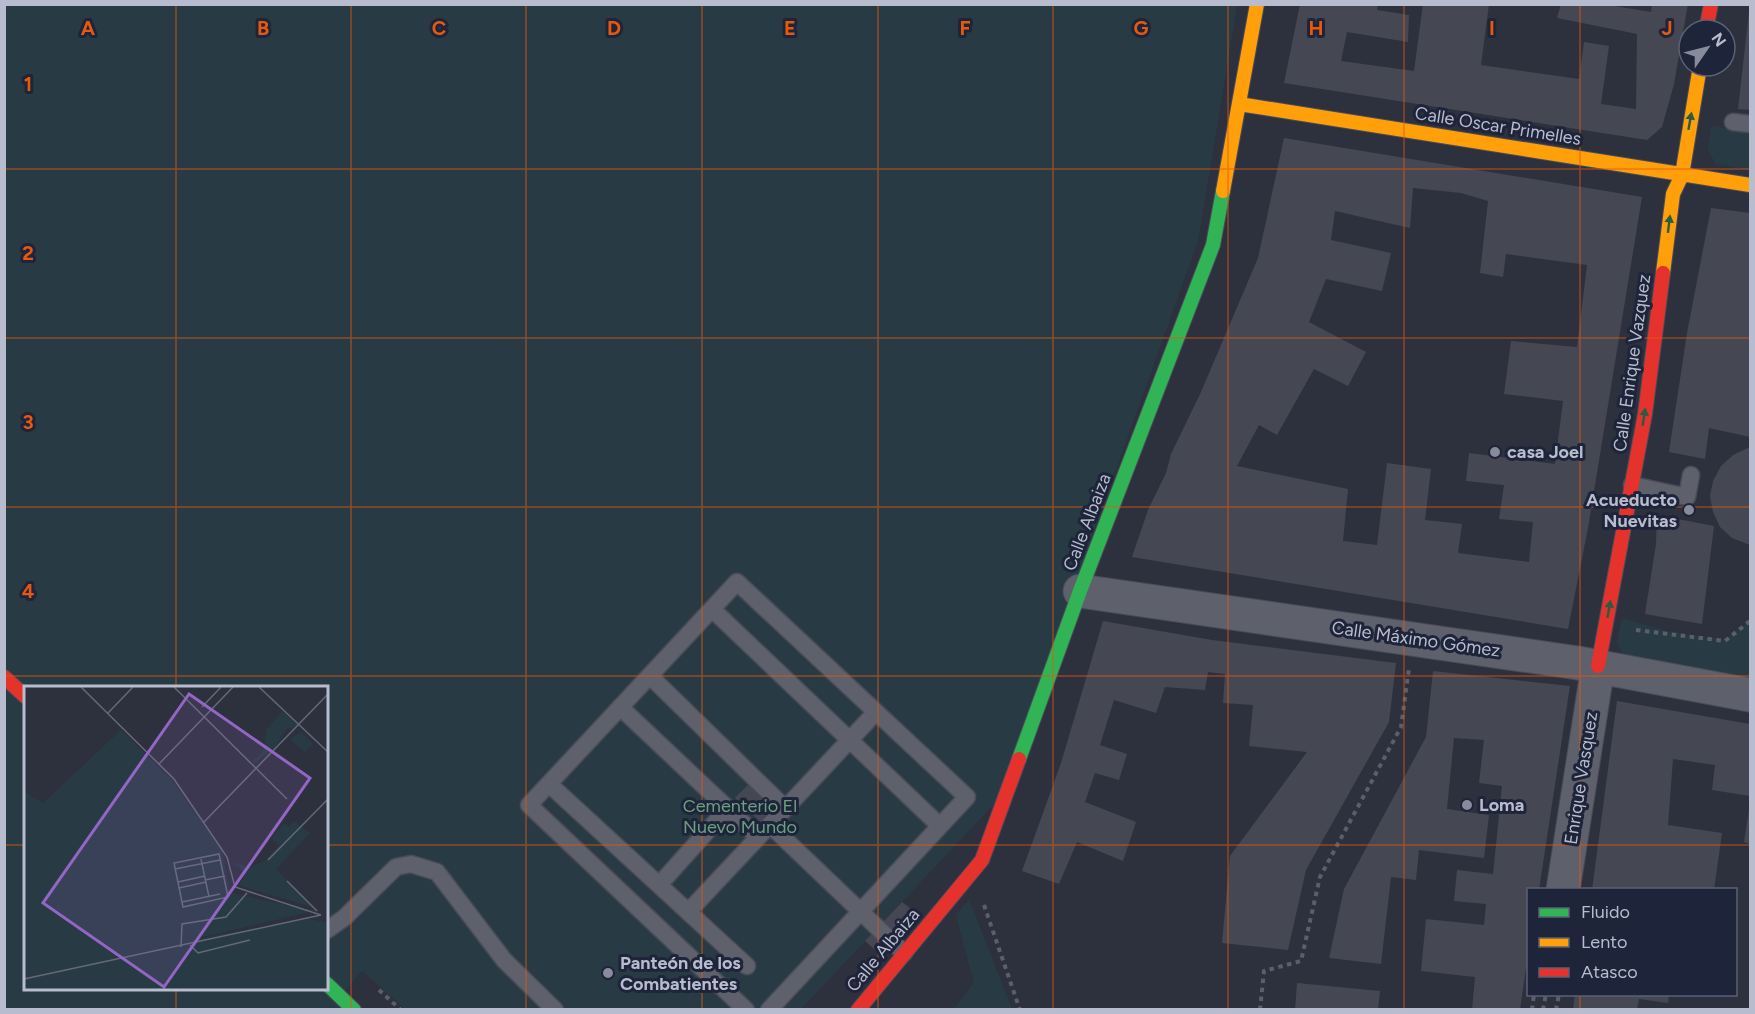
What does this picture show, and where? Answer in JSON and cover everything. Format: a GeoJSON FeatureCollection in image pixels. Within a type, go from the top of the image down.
{"type":"FeatureCollection","features":[{"type":"Feature","properties":{"kind":"main road","name":"Calle Albaiza"},"geometry":{"type":"LineString","coordinates":[[858,1010],[982,860],[1080,591],[1213,246],[1257,4]]}},
{"type":"Feature","properties":{"kind":"main road","name":"Calle Enrique Vazquez"},"geometry":{"type":"LineString","coordinates":[[1598,666],[1645,414],[1673,194],[1682,176],[1698,78]]}},
{"type":"Feature","properties":{"kind":"main road","name":"Calle Oscar Primelles"},"geometry":{"type":"LineString","coordinates":[[1239,104],[1750,185]]}},
{"type":"Feature","properties":{"kind":"main road"},"geometry":{"type":"LineString","coordinates":[[4,677],[24,695]]}},
{"type":"Feature","properties":{"kind":"main road"},"geometry":{"type":"LineString","coordinates":[[328,986],[338,1003],[354,1010]]}},
{"type":"Feature","properties":{"kind":"street","name":"Calle Máximo Gómez"},"geometry":{"type":"LineString","coordinates":[[1080,591],[1598,666],[1750,695]]}},
{"type":"Feature","properties":{"kind":"street","name":"Enrique Vasquez"},"geometry":{"type":"LineString","coordinates":[[1563,888],[1598,666]]}},
{"type":"Feature","properties":{"kind":"lane"},"geometry":{"type":"LineString","coordinates":[[1734,122],[1750,124]]}},
{"type":"Feature","properties":{"kind":"lane"},"geometry":{"type":"LineString","coordinates":[[1632,485],[1687,498],[1691,475]]}},
{"type":"Feature","properties":{"kind":"lane"},"geometry":{"type":"LineString","coordinates":[[746,1010],[529,805],[737,582],[967,797],[769,1010]]}},
{"type":"Feature","properties":{"kind":"lane"},"geometry":{"type":"LineString","coordinates":[[712,609],[940,826]]}},
{"type":"Feature","properties":{"kind":"lane"},"geometry":{"type":"LineString","coordinates":[[650,676],[785,808]]}},
{"type":"Feature","properties":{"kind":"lane"},"geometry":{"type":"LineString","coordinates":[[620,707],[728,808],[764,831],[860,911],[904,953]]}},
{"type":"Feature","properties":{"kind":"lane"},"geometry":{"type":"LineString","coordinates":[[688,912],[876,712]]}},
{"type":"Feature","properties":{"kind":"lane"},"geometry":{"type":"LineString","coordinates":[[549,784],[747,966]]}},
{"type":"Feature","properties":{"kind":"lane"},"geometry":{"type":"LineString","coordinates":[[659,885],[728,808]]}},
{"type":"Feature","properties":{"kind":"lane"},"geometry":{"type":"LineString","coordinates":[[328,929],[345,918],[396,867],[411,864],[423,867],[436,873],[504,960],[555,1010]]}},
{"type":"Feature","properties":{"kind":"path"},"geometry":{"type":"LineString","coordinates":[[1607,623],[1669,635],[1725,640],[1750,621]]}},
{"type":"Feature","properties":{"kind":"path"},"geometry":{"type":"LineString","coordinates":[[1260,1010],[1264,971],[1301,961],[1320,877],[1401,727],[1413,638]]}},
{"type":"Feature","properties":{"kind":"path"},"geometry":{"type":"LineString","coordinates":[[980,894],[1020,1010]]}},
{"type":"Feature","properties":{"kind":"green space","name":"Cementerio El Nuevo Mundo"},"geometry":{"type":"Polygon","coordinates":[[[5,5],[1237,5],[1198,241],[997,801],[801,1009],[405,1009],[362,971],[340,997],[354,1009],[5,1010],[5,5]]]}},
{"type":"Feature","properties":{"kind":"green space"},"geometry":{"type":"Polygon","coordinates":[[[1711,126],[1750,132],[1750,170],[1716,164],[1708,151],[1711,126]]]}},
{"type":"Feature","properties":{"kind":"green space"},"geometry":{"type":"Polygon","coordinates":[[[1622,618],[1667,631],[1725,640],[1750,621],[1750,684],[1625,658],[1617,643],[1622,618]]]}},
{"type":"Feature","properties":{"kind":"green space"},"geometry":{"type":"Polygon","coordinates":[[[969,900],[1012,1009],[953,1010],[974,983],[956,915],[969,900]]]}},
{"type":"Feature","properties":{"kind":"building"},"geometry":{"type":"Polygon","coordinates":[[[1300,4],[1378,4],[1377,10],[1409,15],[1408,42],[1347,32],[1341,61],[1414,71],[1423,4],[1489,4],[1481,65],[1579,79],[1584,42],[1609,46],[1601,104],[1636,109],[1637,34],[1557,18],[1561,4],[1602,4],[1651,12],[1652,4],[1688,4],[1686,18],[1677,18],[1677,67],[1662,127],[1647,140],[1284,83],[1300,4]]]}},
{"type":"Feature","properties":{"kind":"building"},"geometry":{"type":"Polygon","coordinates":[[[1750,12],[1750,110],[1738,109],[1750,12]]]}},
{"type":"Feature","properties":{"kind":"building"},"geometry":{"type":"Polygon","coordinates":[[[1284,138],[1642,197],[1588,528],[1568,629],[1132,557],[1148,510],[1166,473],[1171,454],[1201,392],[1258,258],[1284,138]],[[1413,188],[1410,228],[1335,211],[1331,240],[1391,253],[1382,291],[1326,279],[1309,322],[1366,352],[1348,386],[1314,369],[1277,435],[1259,425],[1237,466],[1348,489],[1343,541],[1377,545],[1387,463],[1431,469],[1425,520],[1462,524],[1458,553],[1529,562],[1533,522],[1499,519],[1504,485],[1466,481],[1469,453],[1555,464],[1563,401],[1504,394],[1511,341],[1577,347],[1587,265],[1506,254],[1503,277],[1480,273],[1488,201],[1461,193],[1413,188]]]}},
{"type":"Feature","properties":{"kind":"building"},"geometry":{"type":"Polygon","coordinates":[[[1711,208],[1750,213],[1750,437],[1709,428],[1705,459],[1669,452],[1687,333],[1711,208]]]}},
{"type":"Feature","properties":{"kind":"building"},"geometry":{"type":"Polygon","coordinates":[[[1750,448],[1750,545],[1732,538],[1720,527],[1713,512],[1710,496],[1713,481],[1721,466],[1733,455],[1750,448]]]}},
{"type":"Feature","properties":{"kind":"building"},"geometry":{"type":"Polygon","coordinates":[[[1657,515],[1714,526],[1702,624],[1645,614],[1656,544],[1657,515]]]}},
{"type":"Feature","properties":{"kind":"building"},"geometry":{"type":"Polygon","coordinates":[[[1103,621],[1212,640],[1396,663],[1389,722],[1306,870],[1288,950],[1222,943],[1230,856],[1307,752],[1249,746],[1253,705],[1223,703],[1225,674],[1208,672],[1205,690],[1165,687],[1156,713],[1114,700],[1100,745],[1127,754],[1119,780],[1095,773],[1085,802],[1136,822],[1123,861],[1077,842],[1059,884],[1022,871],[1061,763],[1103,621]]]}},
{"type":"Feature","properties":{"kind":"building"},"geometry":{"type":"Polygon","coordinates":[[[1433,671],[1570,686],[1539,888],[1527,888],[1527,961],[1520,1010],[1472,1010],[1475,977],[1421,971],[1426,919],[1484,925],[1486,904],[1454,901],[1457,870],[1493,874],[1502,786],[1479,783],[1484,740],[1454,738],[1447,809],[1489,815],[1484,858],[1419,850],[1416,880],[1391,877],[1381,964],[1329,958],[1344,889],[1426,737],[1433,671]]]}},
{"type":"Feature","properties":{"kind":"building"},"geometry":{"type":"Polygon","coordinates":[[[1617,701],[1750,724],[1750,796],[1712,790],[1715,765],[1673,759],[1668,825],[1722,833],[1714,888],[1592,888],[1617,701]]]}},
{"type":"Feature","properties":{"kind":"building"},"geometry":{"type":"Polygon","coordinates":[[[752,781],[778,806],[761,823],[735,798],[752,781]]]}},
{"type":"Feature","properties":{"kind":"building"},"geometry":{"type":"Polygon","coordinates":[[[1750,810],[1750,844],[1744,842],[1750,810]]]}},
{"type":"Feature","properties":{"kind":"building"},"geometry":{"type":"Polygon","coordinates":[[[902,902],[917,913],[880,954],[865,941],[902,902]]]}},
{"type":"Feature","properties":{"kind":"building"},"geometry":{"type":"Polygon","coordinates":[[[1297,983],[1380,991],[1378,1010],[1295,1010],[1297,983]]]}},
{"type":"Feature","properties":{"kind":"building"},"geometry":{"type":"Polygon","coordinates":[[[1575,996],[1669,996],[1668,1003],[1639,999],[1637,1010],[1573,1010],[1575,996]]]}},
{"type":"Feature","properties":{"kind":"traffic: fast"},"geometry":{"type":"LineString","coordinates":[[1019,759],[1080,591],[1213,245],[1223,191]]}},
{"type":"Feature","properties":{"kind":"traffic: fast"},"geometry":{"type":"LineString","coordinates":[[328,985],[354,1010]]}},
{"type":"Feature","properties":{"kind":"traffic: slow"},"geometry":{"type":"LineString","coordinates":[[1223,191],[1257,4]]}},
{"type":"Feature","properties":{"kind":"traffic: slow"},"geometry":{"type":"LineString","coordinates":[[1663,273],[1673,194],[1682,175],[1698,78]]}},
{"type":"Feature","properties":{"kind":"traffic: slow"},"geometry":{"type":"LineString","coordinates":[[1239,104],[1750,185]]}},
{"type":"Feature","properties":{"kind":"traffic: jam"},"geometry":{"type":"LineString","coordinates":[[1708,18],[1711,4]]}},
{"type":"Feature","properties":{"kind":"traffic: jam"},"geometry":{"type":"LineString","coordinates":[[1598,666],[1645,414],[1663,273]]}},
{"type":"Feature","properties":{"kind":"traffic: jam"},"geometry":{"type":"LineString","coordinates":[[4,677],[24,695]]}},
{"type":"Feature","properties":{"kind":"traffic: jam"},"geometry":{"type":"LineString","coordinates":[[858,1010],[982,860],[1019,759]]}},
{"type":"Feature","properties":{"kind":"place","name":"casa Joel"},"geometry":{"type":"Point","coordinates":[1495,452]}},
{"type":"Feature","properties":{"kind":"place","name":"Acueducto Nuevitas"},"geometry":{"type":"Point","coordinates":[1689,510]}},
{"type":"Feature","properties":{"kind":"place","name":"Loma"},"geometry":{"type":"Point","coordinates":[1467,805]}},
{"type":"Feature","properties":{"kind":"place","name":"Panteón de los Combatientes"},"geometry":{"type":"Point","coordinates":[608,973]}}]}
